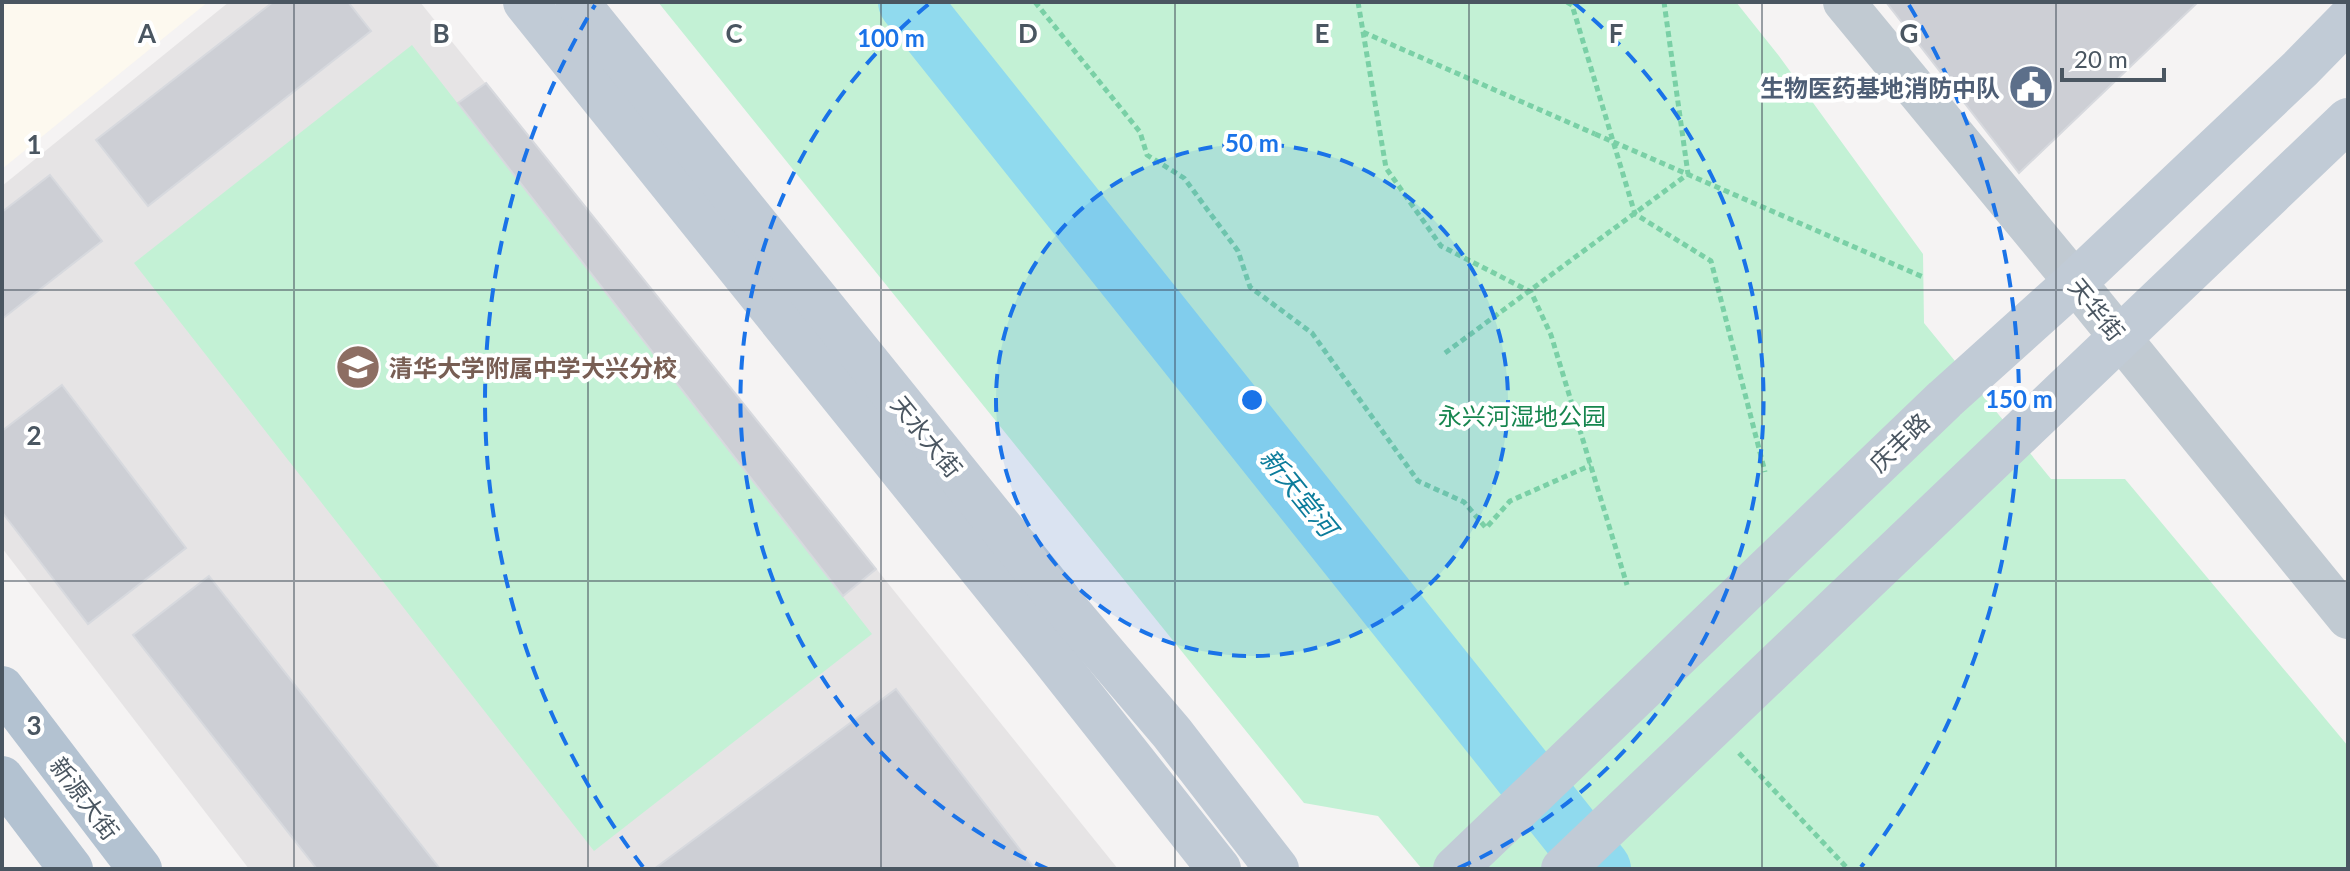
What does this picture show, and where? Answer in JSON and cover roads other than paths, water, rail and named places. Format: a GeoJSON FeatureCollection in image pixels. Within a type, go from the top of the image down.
{"type":"FeatureCollection","features":[{"type":"Feature","properties":{"kind":"main road","name":"天水大街"},"geometry":{"type":"LineString","coordinates":[[525,2],[1219,869]]}},
{"type":"Feature","properties":{"kind":"main road","name":"天水大街"},"geometry":{"type":"LineString","coordinates":[[577,2],[1070,613],[1172,733],[1277,869]]}},
{"type":"Feature","properties":{"kind":"main road","name":"庆丰路"},"geometry":{"type":"LineString","coordinates":[[1455,869],[1945,399],[2075,282],[2289,80],[2348,20]]}},
{"type":"Feature","properties":{"kind":"main road"},"geometry":{"type":"LineString","coordinates":[[1563,869],[2348,120]]}},
{"type":"Feature","properties":{"kind":"main road","name":"新源大街"},"geometry":{"type":"LineString","coordinates":[[2,688],[140,869]]}},
{"type":"Feature","properties":{"kind":"main road"},"geometry":{"type":"LineString","coordinates":[[2,778],[71,869]]}},
{"type":"Feature","properties":{"kind":"street","name":"天华街"},"geometry":{"type":"LineString","coordinates":[[1844,2],[2348,618]]}},
{"type":"Feature","properties":{"kind":"waterway","name":"新天堂河"},"geometry":{"type":"LineString","coordinates":[[909,2],[1600,869]]}},
{"type":"Feature","properties":{"kind":"place","name":"生物医药基地消防中队"},"geometry":{"type":"Point","coordinates":[2031,87]}},
{"type":"Feature","properties":{"kind":"place","name":"清华大学附属中学大兴分校"},"geometry":{"type":"Point","coordinates":[358,367]}},
{"type":"Feature","properties":{"kind":"park label","name":"永兴河湿地公园"},"geometry":{"type":"Point","coordinates":[1522,415]}}]}
